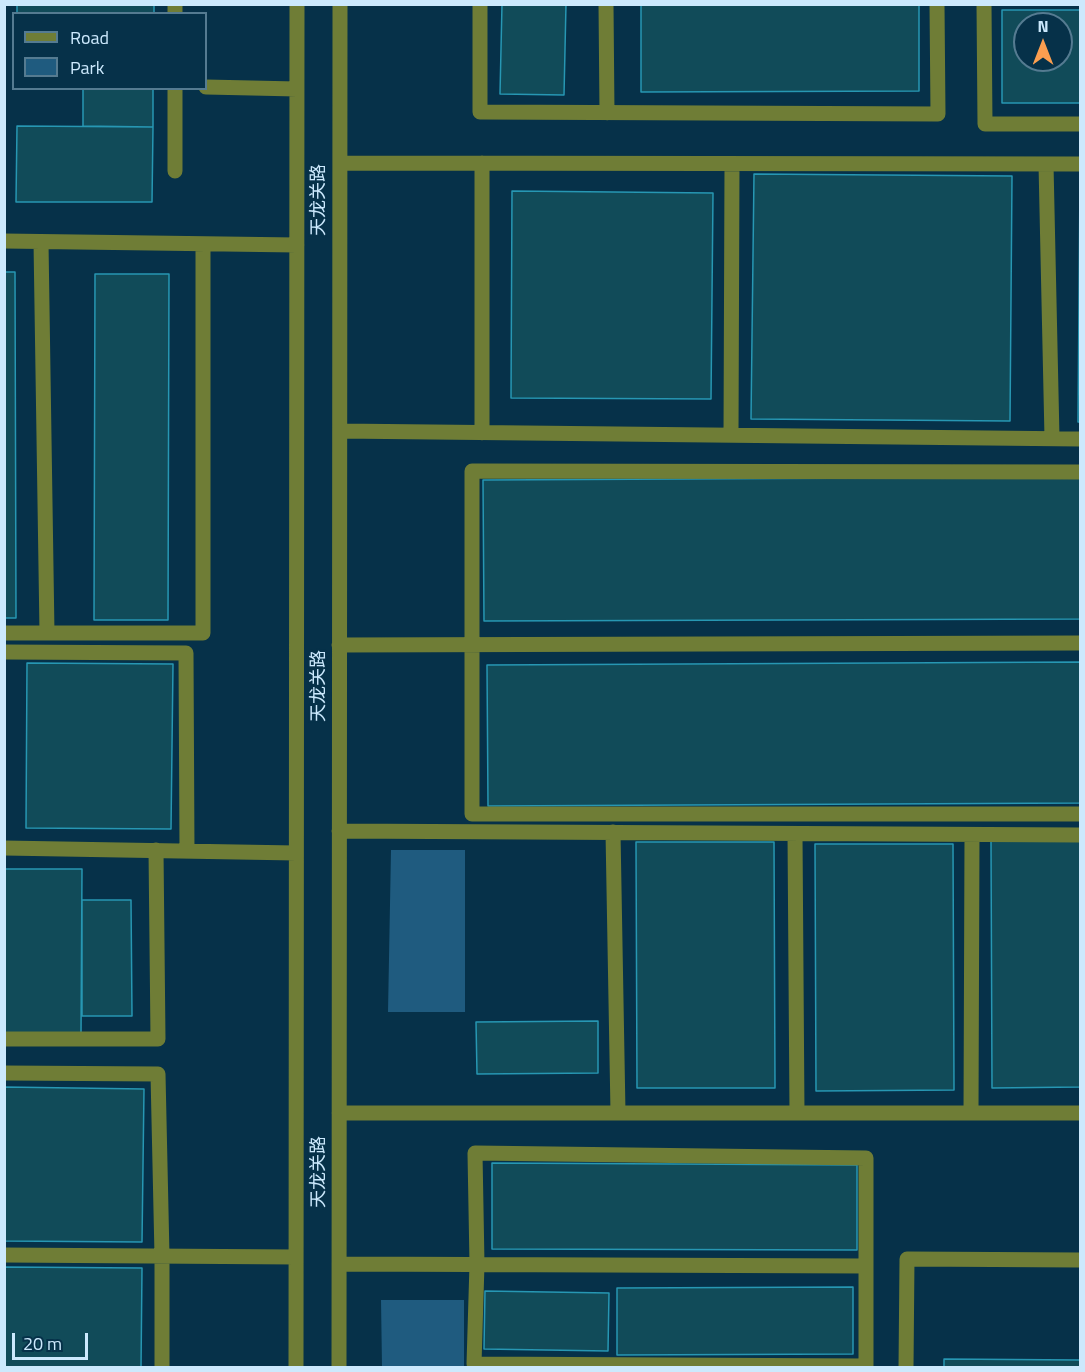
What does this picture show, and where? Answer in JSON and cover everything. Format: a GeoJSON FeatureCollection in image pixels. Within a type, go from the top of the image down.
{"type":"FeatureCollection","features":[{"type":"Feature","properties":{"kind":"street","name":"天龙关路"},"geometry":{"type":"LineString","coordinates":[[296,1368],[297,4]]}},
{"type":"Feature","properties":{"kind":"street","name":"天龙关路"},"geometry":{"type":"LineString","coordinates":[[339,1368],[340,4]]}},
{"type":"Feature","properties":{"kind":"street"},"geometry":{"type":"LineString","coordinates":[[480,4],[480,112],[938,114],[938,4]]}},
{"type":"Feature","properties":{"kind":"street"},"geometry":{"type":"LineString","coordinates":[[606,4],[607,112]]}},
{"type":"Feature","properties":{"kind":"street"},"geometry":{"type":"LineString","coordinates":[[984,4],[985,124],[1080,124]]}},
{"type":"Feature","properties":{"kind":"street"},"geometry":{"type":"LineString","coordinates":[[207,87],[297,88]]}},
{"type":"Feature","properties":{"kind":"street"},"geometry":{"type":"LineString","coordinates":[[175,90],[175,171]]}},
{"type":"Feature","properties":{"kind":"street"},"geometry":{"type":"LineString","coordinates":[[339,164],[1080,164]]}},
{"type":"Feature","properties":{"kind":"street"},"geometry":{"type":"LineString","coordinates":[[482,164],[482,433]]}},
{"type":"Feature","properties":{"kind":"street"},"geometry":{"type":"LineString","coordinates":[[731,435],[732,164]]}},
{"type":"Feature","properties":{"kind":"street"},"geometry":{"type":"LineString","coordinates":[[1047,164],[1052,438]]}},
{"type":"Feature","properties":{"kind":"street"},"geometry":{"type":"LineString","coordinates":[[4,242],[297,245]]}},
{"type":"Feature","properties":{"kind":"street"},"geometry":{"type":"LineString","coordinates":[[41,242],[47,633]]}},
{"type":"Feature","properties":{"kind":"street"},"geometry":{"type":"LineString","coordinates":[[4,633],[203,633],[203,244]]}},
{"type":"Feature","properties":{"kind":"street"},"geometry":{"type":"LineString","coordinates":[[339,431],[1080,439]]}},
{"type":"Feature","properties":{"kind":"street"},"geometry":{"type":"LineString","coordinates":[[1080,472],[472,471],[472,814],[1080,814]]}},
{"type":"Feature","properties":{"kind":"street"},"geometry":{"type":"LineString","coordinates":[[339,645],[1080,643]]}},
{"type":"Feature","properties":{"kind":"street"},"geometry":{"type":"LineString","coordinates":[[4,652],[186,653],[187,851]]}},
{"type":"Feature","properties":{"kind":"street"},"geometry":{"type":"LineString","coordinates":[[339,831],[1080,835]]}},
{"type":"Feature","properties":{"kind":"street"},"geometry":{"type":"LineString","coordinates":[[613,832],[618,1113]]}},
{"type":"Feature","properties":{"kind":"street"},"geometry":{"type":"LineString","coordinates":[[795,834],[797,1113]]}},
{"type":"Feature","properties":{"kind":"street"},"geometry":{"type":"LineString","coordinates":[[971,1113],[972,835]]}},
{"type":"Feature","properties":{"kind":"street"},"geometry":{"type":"LineString","coordinates":[[4,848],[296,853]]}},
{"type":"Feature","properties":{"kind":"street"},"geometry":{"type":"LineString","coordinates":[[4,1039],[158,1039],[156,850]]}},
{"type":"Feature","properties":{"kind":"street"},"geometry":{"type":"LineString","coordinates":[[4,1073],[158,1074],[162,1368]]}},
{"type":"Feature","properties":{"kind":"street"},"geometry":{"type":"LineString","coordinates":[[339,1113],[1080,1113]]}},
{"type":"Feature","properties":{"kind":"street"},"geometry":{"type":"LineString","coordinates":[[475,1153],[866,1158],[866,1266],[866,1366],[474,1364],[477,1264],[475,1153]]}},
{"type":"Feature","properties":{"kind":"street"},"geometry":{"type":"LineString","coordinates":[[4,1255],[296,1257]]}},
{"type":"Feature","properties":{"kind":"street"},"geometry":{"type":"LineString","coordinates":[[906,1368],[907,1259],[1080,1260]]}},
{"type":"Feature","properties":{"kind":"street"},"geometry":{"type":"LineString","coordinates":[[339,1264],[866,1266]]}},
{"type":"Feature","properties":{"kind":"green space"},"geometry":{"type":"Polygon","coordinates":[[[391,850],[465,850],[465,1012],[388,1012],[391,850]]]}},
{"type":"Feature","properties":{"kind":"green space"},"geometry":{"type":"Polygon","coordinates":[[[381,1300],[464,1300],[464,1367],[382,1367],[381,1300]]]}},
{"type":"Feature","properties":{"kind":"building"},"geometry":{"type":"Polygon","coordinates":[[[17,4],[154,4],[154,12],[17,12],[17,4]]]}},
{"type":"Feature","properties":{"kind":"building"},"geometry":{"type":"Polygon","coordinates":[[[502,4],[566,4],[564,95],[500,94],[502,4]]]}},
{"type":"Feature","properties":{"kind":"building"},"geometry":{"type":"Polygon","coordinates":[[[641,4],[919,4],[919,91],[641,92],[641,4]]]}},
{"type":"Feature","properties":{"kind":"building"},"geometry":{"type":"Polygon","coordinates":[[[1002,10],[1080,10],[1080,103],[1002,103],[1002,10]]]}},
{"type":"Feature","properties":{"kind":"building"},"geometry":{"type":"Polygon","coordinates":[[[83,90],[153,90],[153,127],[83,126],[83,90]]]}},
{"type":"Feature","properties":{"kind":"building"},"geometry":{"type":"Polygon","coordinates":[[[17,126],[153,127],[152,202],[16,202],[17,126]]]}},
{"type":"Feature","properties":{"kind":"building"},"geometry":{"type":"Polygon","coordinates":[[[754,174],[1012,176],[1010,421],[751,419],[754,174]]]}},
{"type":"Feature","properties":{"kind":"building"},"geometry":{"type":"Polygon","coordinates":[[[1080,178],[1080,422],[1078,422],[1080,178]]]}},
{"type":"Feature","properties":{"kind":"building"},"geometry":{"type":"Polygon","coordinates":[[[512,191],[713,193],[711,399],[511,398],[512,191]]]}},
{"type":"Feature","properties":{"kind":"building"},"geometry":{"type":"Polygon","coordinates":[[[4,272],[15,272],[16,618],[4,618],[4,272]]]}},
{"type":"Feature","properties":{"kind":"building"},"geometry":{"type":"Polygon","coordinates":[[[95,274],[169,274],[168,620],[94,620],[95,274]]]}},
{"type":"Feature","properties":{"kind":"building"},"geometry":{"type":"Polygon","coordinates":[[[1080,477],[1080,619],[484,621],[483,480],[1080,477]]]}},
{"type":"Feature","properties":{"kind":"building"},"geometry":{"type":"Polygon","coordinates":[[[1080,662],[1080,803],[488,806],[487,665],[1080,662]]]}},
{"type":"Feature","properties":{"kind":"building"},"geometry":{"type":"Polygon","coordinates":[[[27,663],[173,664],[171,829],[26,828],[27,663]]]}},
{"type":"Feature","properties":{"kind":"building"},"geometry":{"type":"Polygon","coordinates":[[[991,841],[1080,841],[1080,1087],[992,1088],[991,841]]]}},
{"type":"Feature","properties":{"kind":"building"},"geometry":{"type":"Polygon","coordinates":[[[636,842],[774,842],[775,1088],[637,1088],[636,842]]]}},
{"type":"Feature","properties":{"kind":"building"},"geometry":{"type":"Polygon","coordinates":[[[815,844],[953,844],[954,1090],[816,1091],[815,844]]]}},
{"type":"Feature","properties":{"kind":"building"},"geometry":{"type":"Polygon","coordinates":[[[4,869],[82,869],[81,1034],[4,1034],[4,869]]]}},
{"type":"Feature","properties":{"kind":"building"},"geometry":{"type":"Polygon","coordinates":[[[82,900],[131,900],[132,1016],[82,1016],[82,900]]]}},
{"type":"Feature","properties":{"kind":"building"},"geometry":{"type":"Polygon","coordinates":[[[598,1021],[598,1073],[477,1074],[476,1022],[598,1021]]]}},
{"type":"Feature","properties":{"kind":"building"},"geometry":{"type":"Polygon","coordinates":[[[4,1087],[144,1089],[142,1242],[4,1241],[4,1087]]]}},
{"type":"Feature","properties":{"kind":"building"},"geometry":{"type":"Polygon","coordinates":[[[492,1163],[857,1165],[857,1250],[492,1249],[492,1163]]]}},
{"type":"Feature","properties":{"kind":"building"},"geometry":{"type":"Polygon","coordinates":[[[4,1267],[142,1268],[141,1368],[4,1368],[4,1267]]]}},
{"type":"Feature","properties":{"kind":"building"},"geometry":{"type":"Polygon","coordinates":[[[853,1287],[853,1354],[617,1355],[617,1288],[853,1287]]]}},
{"type":"Feature","properties":{"kind":"building"},"geometry":{"type":"Polygon","coordinates":[[[485,1291],[609,1293],[608,1351],[484,1349],[485,1291]]]}},
{"type":"Feature","properties":{"kind":"building"},"geometry":{"type":"Polygon","coordinates":[[[944,1359],[1080,1360],[1080,1368],[944,1368],[944,1359]]]}}]}
